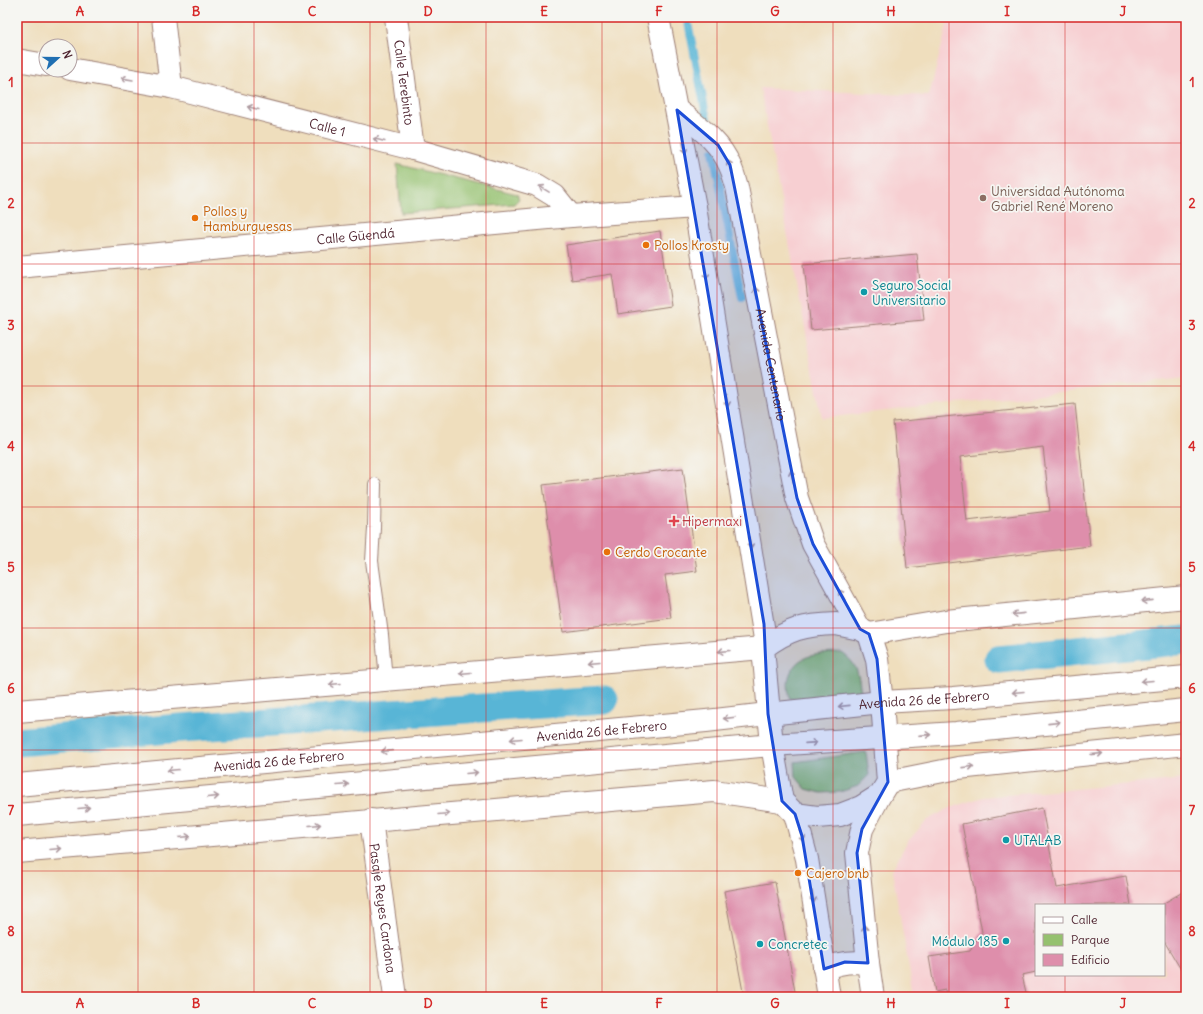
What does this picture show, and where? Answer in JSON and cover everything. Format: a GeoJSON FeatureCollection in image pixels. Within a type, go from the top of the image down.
{"type":"FeatureCollection","features":[{"type":"Feature","properties":{"kind":"main road"},"geometry":{"type":"LineString","coordinates":[[163,17],[171,87]]}},
{"type":"Feature","properties":{"kind":"main road","name":"Calle Terebinto"},"geometry":{"type":"LineString","coordinates":[[396,17],[413,149]]}},
{"type":"Feature","properties":{"kind":"main road"},"geometry":{"type":"LineString","coordinates":[[658,17],[695,207],[764,646],[768,714],[772,745],[789,807],[807,859],[829,997]]}},
{"type":"Feature","properties":{"kind":"main road"},"geometry":{"type":"LineString","coordinates":[[17,60],[38,64]]}},
{"type":"Feature","properties":{"kind":"main road","name":"Calle 1"},"geometry":{"type":"LineString","coordinates":[[78,70],[171,87],[413,149],[537,185],[555,196],[571,216]]}},
{"type":"Feature","properties":{"kind":"main road","name":"Avenida Centenario"},"geometry":{"type":"LineString","coordinates":[[677,110],[698,126],[718,145],[730,165],[737,187],[797,498],[814,544],[864,632],[877,659],[886,738],[884,788]]}},
{"type":"Feature","properties":{"kind":"main road","name":"Calle Güendá"},"geometry":{"type":"LineString","coordinates":[[17,267],[571,216],[695,207]]}},
{"type":"Feature","properties":{"kind":"main road"},"geometry":{"type":"LineString","coordinates":[[17,711],[764,646],[787,632],[811,625],[836,624],[864,632],[946,622],[1186,598]]}},
{"type":"Feature","properties":{"kind":"main road","name":"Avenida 26 de Febrero"},"geometry":{"type":"LineString","coordinates":[[17,785],[706,721],[882,702],[953,698],[1186,677]]}},
{"type":"Feature","properties":{"kind":"main road"},"geometry":{"type":"LineString","coordinates":[[17,815],[772,745],[956,733],[1186,710]]}},
{"type":"Feature","properties":{"kind":"main road"},"geometry":{"type":"LineString","coordinates":[[17,852],[714,791],[741,794],[789,807],[817,817],[840,815],[861,807],[884,788],[958,768],[1186,744]]}},
{"type":"Feature","properties":{"kind":"main road"},"geometry":{"type":"LineString","coordinates":[[873,997],[856,853],[862,829],[884,788]]}},
{"type":"Feature","properties":{"kind":"main road","name":"Pasaje Reyes Cardona"},"geometry":{"type":"LineString","coordinates":[[371,820],[396,997]]}},
{"type":"Feature","properties":{"kind":"main road"},"geometry":{"type":"LineString","coordinates":[[824,969],[834,964],[845,962],[868,963]]}},
{"type":"Feature","properties":{"kind":"lane"},"geometry":{"type":"LineString","coordinates":[[374,484],[372,561],[382,635],[386,680]]}},
{"type":"Feature","properties":{"kind":"highlighted area"},"geometry":{"type":"Polygon","coordinates":[[[677,110],[718,145],[730,165],[797,498],[813,544],[860,629],[869,634],[877,659],[888,782],[862,829],[857,853],[868,963],[845,962],[824,969],[802,836],[795,814],[782,801],[768,714],[764,624],[677,110]]]}},
{"type":"Feature","properties":{"kind":"shaded area","name":"Universidad Autónoma Gabriel René Moreno"},"geometry":{"type":"Polygon","coordinates":[[[949,17],[1186,17],[1186,378],[822,418],[760,88],[929,96],[949,17]]]}},
{"type":"Feature","properties":{"kind":"shaded area"},"geometry":{"type":"Polygon","coordinates":[[[1186,779],[1186,997],[914,997],[892,870],[907,842],[927,820],[950,808],[984,797],[1186,779]]]}},
{"type":"Feature","properties":{"kind":"green space"},"geometry":{"type":"Polygon","coordinates":[[[397,164],[517,194],[519,199],[514,204],[401,213],[397,164]]]}},
{"type":"Feature","properties":{"kind":"green space"},"geometry":{"type":"Polygon","coordinates":[[[842,653],[854,665],[858,675],[861,692],[790,699],[788,679],[792,669],[797,663],[810,656],[818,654],[842,653]]]}},
{"type":"Feature","properties":{"kind":"green space"},"geometry":{"type":"Polygon","coordinates":[[[866,752],[869,775],[858,786],[840,792],[821,793],[806,789],[796,777],[795,762],[866,752]]]}},
{"type":"Feature","properties":{"kind":"building"},"geometry":{"type":"Polygon","coordinates":[[[660,231],[671,306],[618,314],[612,274],[572,280],[566,245],[660,231]]]}},
{"type":"Feature","properties":{"kind":"building","name":"Seguro Social Universitario"},"geometry":{"type":"Polygon","coordinates":[[[917,254],[924,320],[811,330],[804,264],[917,254]]]}},
{"type":"Feature","properties":{"kind":"building"},"geometry":{"type":"Polygon","coordinates":[[[1075,404],[1090,546],[907,568],[893,422],[1075,404]],[[1043,447],[960,457],[967,521],[1050,511],[1043,447]]]}},
{"type":"Feature","properties":{"kind":"building","name":"Cerdo Crocante"},"geometry":{"type":"Polygon","coordinates":[[[683,468],[697,571],[665,575],[671,618],[563,632],[543,485],[683,468]]]}},
{"type":"Feature","properties":{"kind":"building","name":"Módulo 185"},"geometry":{"type":"Polygon","coordinates":[[[1042,808],[1057,888],[1126,876],[1131,904],[1035,904],[1035,972],[1022,975],[1027,997],[946,997],[945,990],[935,992],[929,957],[970,951],[982,932],[962,824],[1042,808]]]}},
{"type":"Feature","properties":{"kind":"building","name":"Concretec"},"geometry":{"type":"Polygon","coordinates":[[[775,882],[796,997],[744,997],[724,891],[775,882]]]}},
{"type":"Feature","properties":{"kind":"building"},"geometry":{"type":"Polygon","coordinates":[[[1186,890],[1186,978],[1165,943],[1164,903],[1186,890]]]}},
{"type":"Feature","properties":{"kind":"waterway"},"geometry":{"type":"LineString","coordinates":[[687,17],[709,130]]}},
{"type":"Feature","properties":{"kind":"waterway"},"geometry":{"type":"LineString","coordinates":[[713,151],[742,298]]}},
{"type":"Feature","properties":{"kind":"waterway"},"geometry":{"type":"LineString","coordinates":[[999,659],[1186,640]]}},
{"type":"Feature","properties":{"kind":"waterway"},"geometry":{"type":"LineString","coordinates":[[17,742],[181,728],[604,700]]}},
{"type":"Feature","properties":{"kind":"place","name":"Universidad Autónoma Gabriel René Moreno"},"geometry":{"type":"Point","coordinates":[983,198]}},
{"type":"Feature","properties":{"kind":"place","name":"Pollos y Hamburguesas"},"geometry":{"type":"Point","coordinates":[195,218]}},
{"type":"Feature","properties":{"kind":"place","name":"Pollos Krosty"},"geometry":{"type":"Point","coordinates":[646,245]}},
{"type":"Feature","properties":{"kind":"place","name":"Seguro Social Universitario"},"geometry":{"type":"Point","coordinates":[864,292]}},
{"type":"Feature","properties":{"kind":"place","name":"Hipermaxi"},"geometry":{"type":"Point","coordinates":[674,521]}},
{"type":"Feature","properties":{"kind":"place","name":"Cerdo Crocante"},"geometry":{"type":"Point","coordinates":[607,552]}},
{"type":"Feature","properties":{"kind":"place","name":"UTALAB"},"geometry":{"type":"Point","coordinates":[1006,840]}},
{"type":"Feature","properties":{"kind":"place","name":"Cajero bnb"},"geometry":{"type":"Point","coordinates":[798,873]}},
{"type":"Feature","properties":{"kind":"place","name":"Módulo 185"},"geometry":{"type":"Point","coordinates":[1006,941]}},
{"type":"Feature","properties":{"kind":"place","name":"Concretec"},"geometry":{"type":"Point","coordinates":[760,944]}}]}
